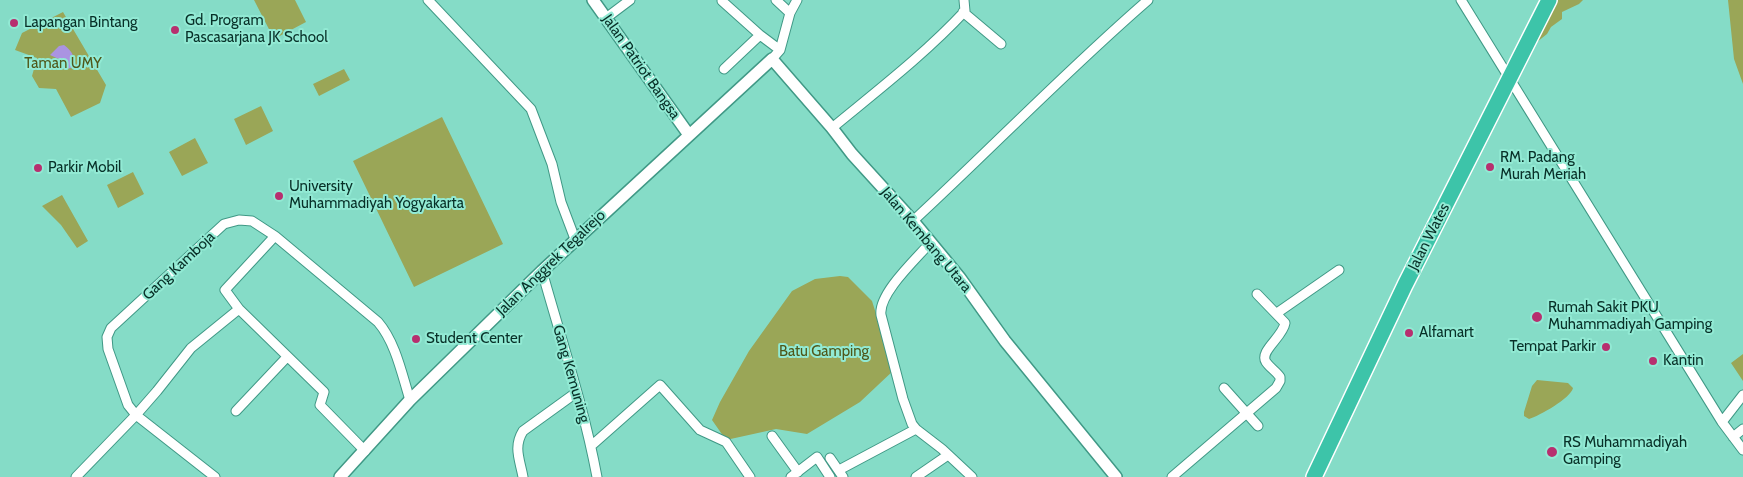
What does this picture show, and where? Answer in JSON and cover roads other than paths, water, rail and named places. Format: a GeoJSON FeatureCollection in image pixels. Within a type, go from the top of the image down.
{"type":"FeatureCollection","features":[{"type":"Feature","properties":{"kind":"highway","name":"Jalan Wates"},"geometry":{"type":"LineString","coordinates":[[1314,477],[1405,285],[1549,0]]}},
{"type":"Feature","properties":{"kind":"street"},"geometry":{"type":"LineString","coordinates":[[428,0],[531,109],[552,164],[561,202],[575,239]]}},
{"type":"Feature","properties":{"kind":"street","name":"Jalan Patriot Bangsa"},"geometry":{"type":"LineString","coordinates":[[593,0],[689,135]]}},
{"type":"Feature","properties":{"kind":"street"},"geometry":{"type":"LineString","coordinates":[[606,18],[630,0]]}},
{"type":"Feature","properties":{"kind":"street"},"geometry":{"type":"LineString","coordinates":[[776,0],[790,13]]}},
{"type":"Feature","properties":{"kind":"street"},"geometry":{"type":"LineString","coordinates":[[772,59],[780,50],[790,13],[797,0]]}},
{"type":"Feature","properties":{"kind":"street"},"geometry":{"type":"LineString","coordinates":[[832,128],[904,69],[963,12],[965,8],[964,0]]}},
{"type":"Feature","properties":{"kind":"street"},"geometry":{"type":"LineString","coordinates":[[914,221],[1102,40],[1148,0]]}},
{"type":"Feature","properties":{"kind":"street"},"geometry":{"type":"LineString","coordinates":[[1462,0],[1722,422],[1743,450]]}},
{"type":"Feature","properties":{"kind":"street"},"geometry":{"type":"LineString","coordinates":[[722,1],[780,50]]}},
{"type":"Feature","properties":{"kind":"street"},"geometry":{"type":"LineString","coordinates":[[963,12],[1001,44]]}},
{"type":"Feature","properties":{"kind":"street"},"geometry":{"type":"LineString","coordinates":[[724,69],[760,35]]}},
{"type":"Feature","properties":{"kind":"street","name":"Jalan Anggrek Tegalrejo"},"geometry":{"type":"LineString","coordinates":[[340,477],[410,400],[575,239],[772,59]]}},
{"type":"Feature","properties":{"kind":"street","name":"Jalan Kembang Utara"},"geometry":{"type":"LineString","coordinates":[[772,59],[852,154],[914,221],[960,278],[1005,341],[1116,477]]}},
{"type":"Feature","properties":{"kind":"street","name":"Gang Kamboja"},"geometry":{"type":"LineString","coordinates":[[136,415],[127,402],[108,349],[107,338],[111,328],[224,224],[239,220],[252,221],[275,236],[380,324],[393,350],[410,400]]}},
{"type":"Feature","properties":{"kind":"street"},"geometry":{"type":"LineString","coordinates":[[275,236],[225,290],[239,309],[324,392],[320,405],[365,451]]}},
{"type":"Feature","properties":{"kind":"street"},"geometry":{"type":"LineString","coordinates":[[930,243],[889,292],[882,304],[881,310],[908,416],[916,429],[948,454],[972,477]]}},
{"type":"Feature","properties":{"kind":"street"},"geometry":{"type":"LineString","coordinates":[[1277,313],[1339,270]]}},
{"type":"Feature","properties":{"kind":"street","name":"Gang Kemuning"},"geometry":{"type":"LineString","coordinates":[[542,271],[577,392],[597,477]]}},
{"type":"Feature","properties":{"kind":"street"},"geometry":{"type":"LineString","coordinates":[[1172,477],[1247,414],[1276,388],[1280,381],[1278,374],[1264,358],[1266,351],[1281,334],[1285,326],[1284,321],[1257,294]]}},
{"type":"Feature","properties":{"kind":"street"},"geometry":{"type":"LineString","coordinates":[[76,477],[136,415],[191,348],[239,309]]}},
{"type":"Feature","properties":{"kind":"street"},"geometry":{"type":"LineString","coordinates":[[236,411],[287,357]]}},
{"type":"Feature","properties":{"kind":"street"},"geometry":{"type":"LineString","coordinates":[[591,446],[660,385],[700,430],[726,442],[750,477]]}},
{"type":"Feature","properties":{"kind":"street"},"geometry":{"type":"LineString","coordinates":[[1224,388],[1258,426]]}},
{"type":"Feature","properties":{"kind":"street"},"geometry":{"type":"LineString","coordinates":[[523,477],[517,448],[523,432],[577,392]]}},
{"type":"Feature","properties":{"kind":"street"},"geometry":{"type":"LineString","coordinates":[[1722,422],[1743,395]]}},
{"type":"Feature","properties":{"kind":"street"},"geometry":{"type":"LineString","coordinates":[[136,415],[215,477]]}},
{"type":"Feature","properties":{"kind":"street"},"geometry":{"type":"LineString","coordinates":[[830,458],[841,473],[916,429]]}},
{"type":"Feature","properties":{"kind":"street"},"geometry":{"type":"LineString","coordinates":[[1733,437],[1743,429]]}},
{"type":"Feature","properties":{"kind":"street"},"geometry":{"type":"LineString","coordinates":[[772,436],[794,474],[818,457],[830,477]]}},
{"type":"Feature","properties":{"kind":"street"},"geometry":{"type":"LineString","coordinates":[[916,477],[948,454]]}},
{"type":"Feature","properties":{"kind":"place","name":"Lapangan Bintang"},"geometry":{"type":"Point","coordinates":[14,23]}},
{"type":"Feature","properties":{"kind":"place","name":"Gd. Program Pascasarjana JK School"},"geometry":{"type":"Point","coordinates":[175,30]}},
{"type":"Feature","properties":{"kind":"place","name":"RM. Padang Murah Meriah"},"geometry":{"type":"Point","coordinates":[1490,167]}},
{"type":"Feature","properties":{"kind":"place","name":"Parkir Mobil"},"geometry":{"type":"Point","coordinates":[38,168]}},
{"type":"Feature","properties":{"kind":"place","name":"University Muhammadiyah Yogyakarta"},"geometry":{"type":"Point","coordinates":[279,196]}},
{"type":"Feature","properties":{"kind":"place","name":"Rumah Sakit PKU Muhammadiyah Gamping"},"geometry":{"type":"Point","coordinates":[1537,317]}},
{"type":"Feature","properties":{"kind":"place","name":"Alfamart"},"geometry":{"type":"Point","coordinates":[1409,333]}},
{"type":"Feature","properties":{"kind":"place","name":"Student Center"},"geometry":{"type":"Point","coordinates":[416,339]}},
{"type":"Feature","properties":{"kind":"place","name":"Tempat Parkir"},"geometry":{"type":"Point","coordinates":[1606,347]}},
{"type":"Feature","properties":{"kind":"place","name":"Kantin"},"geometry":{"type":"Point","coordinates":[1653,361]}},
{"type":"Feature","properties":{"kind":"place","name":"RS Muhammadiyah Gamping"},"geometry":{"type":"Point","coordinates":[1552,452]}},
{"type":"Feature","properties":{"kind":"park label","name":"Taman UMY"},"geometry":{"type":"Point","coordinates":[63,64]}},
{"type":"Feature","properties":{"kind":"park label","name":"Batu Gamping"},"geometry":{"type":"Point","coordinates":[824,352]}}]}
